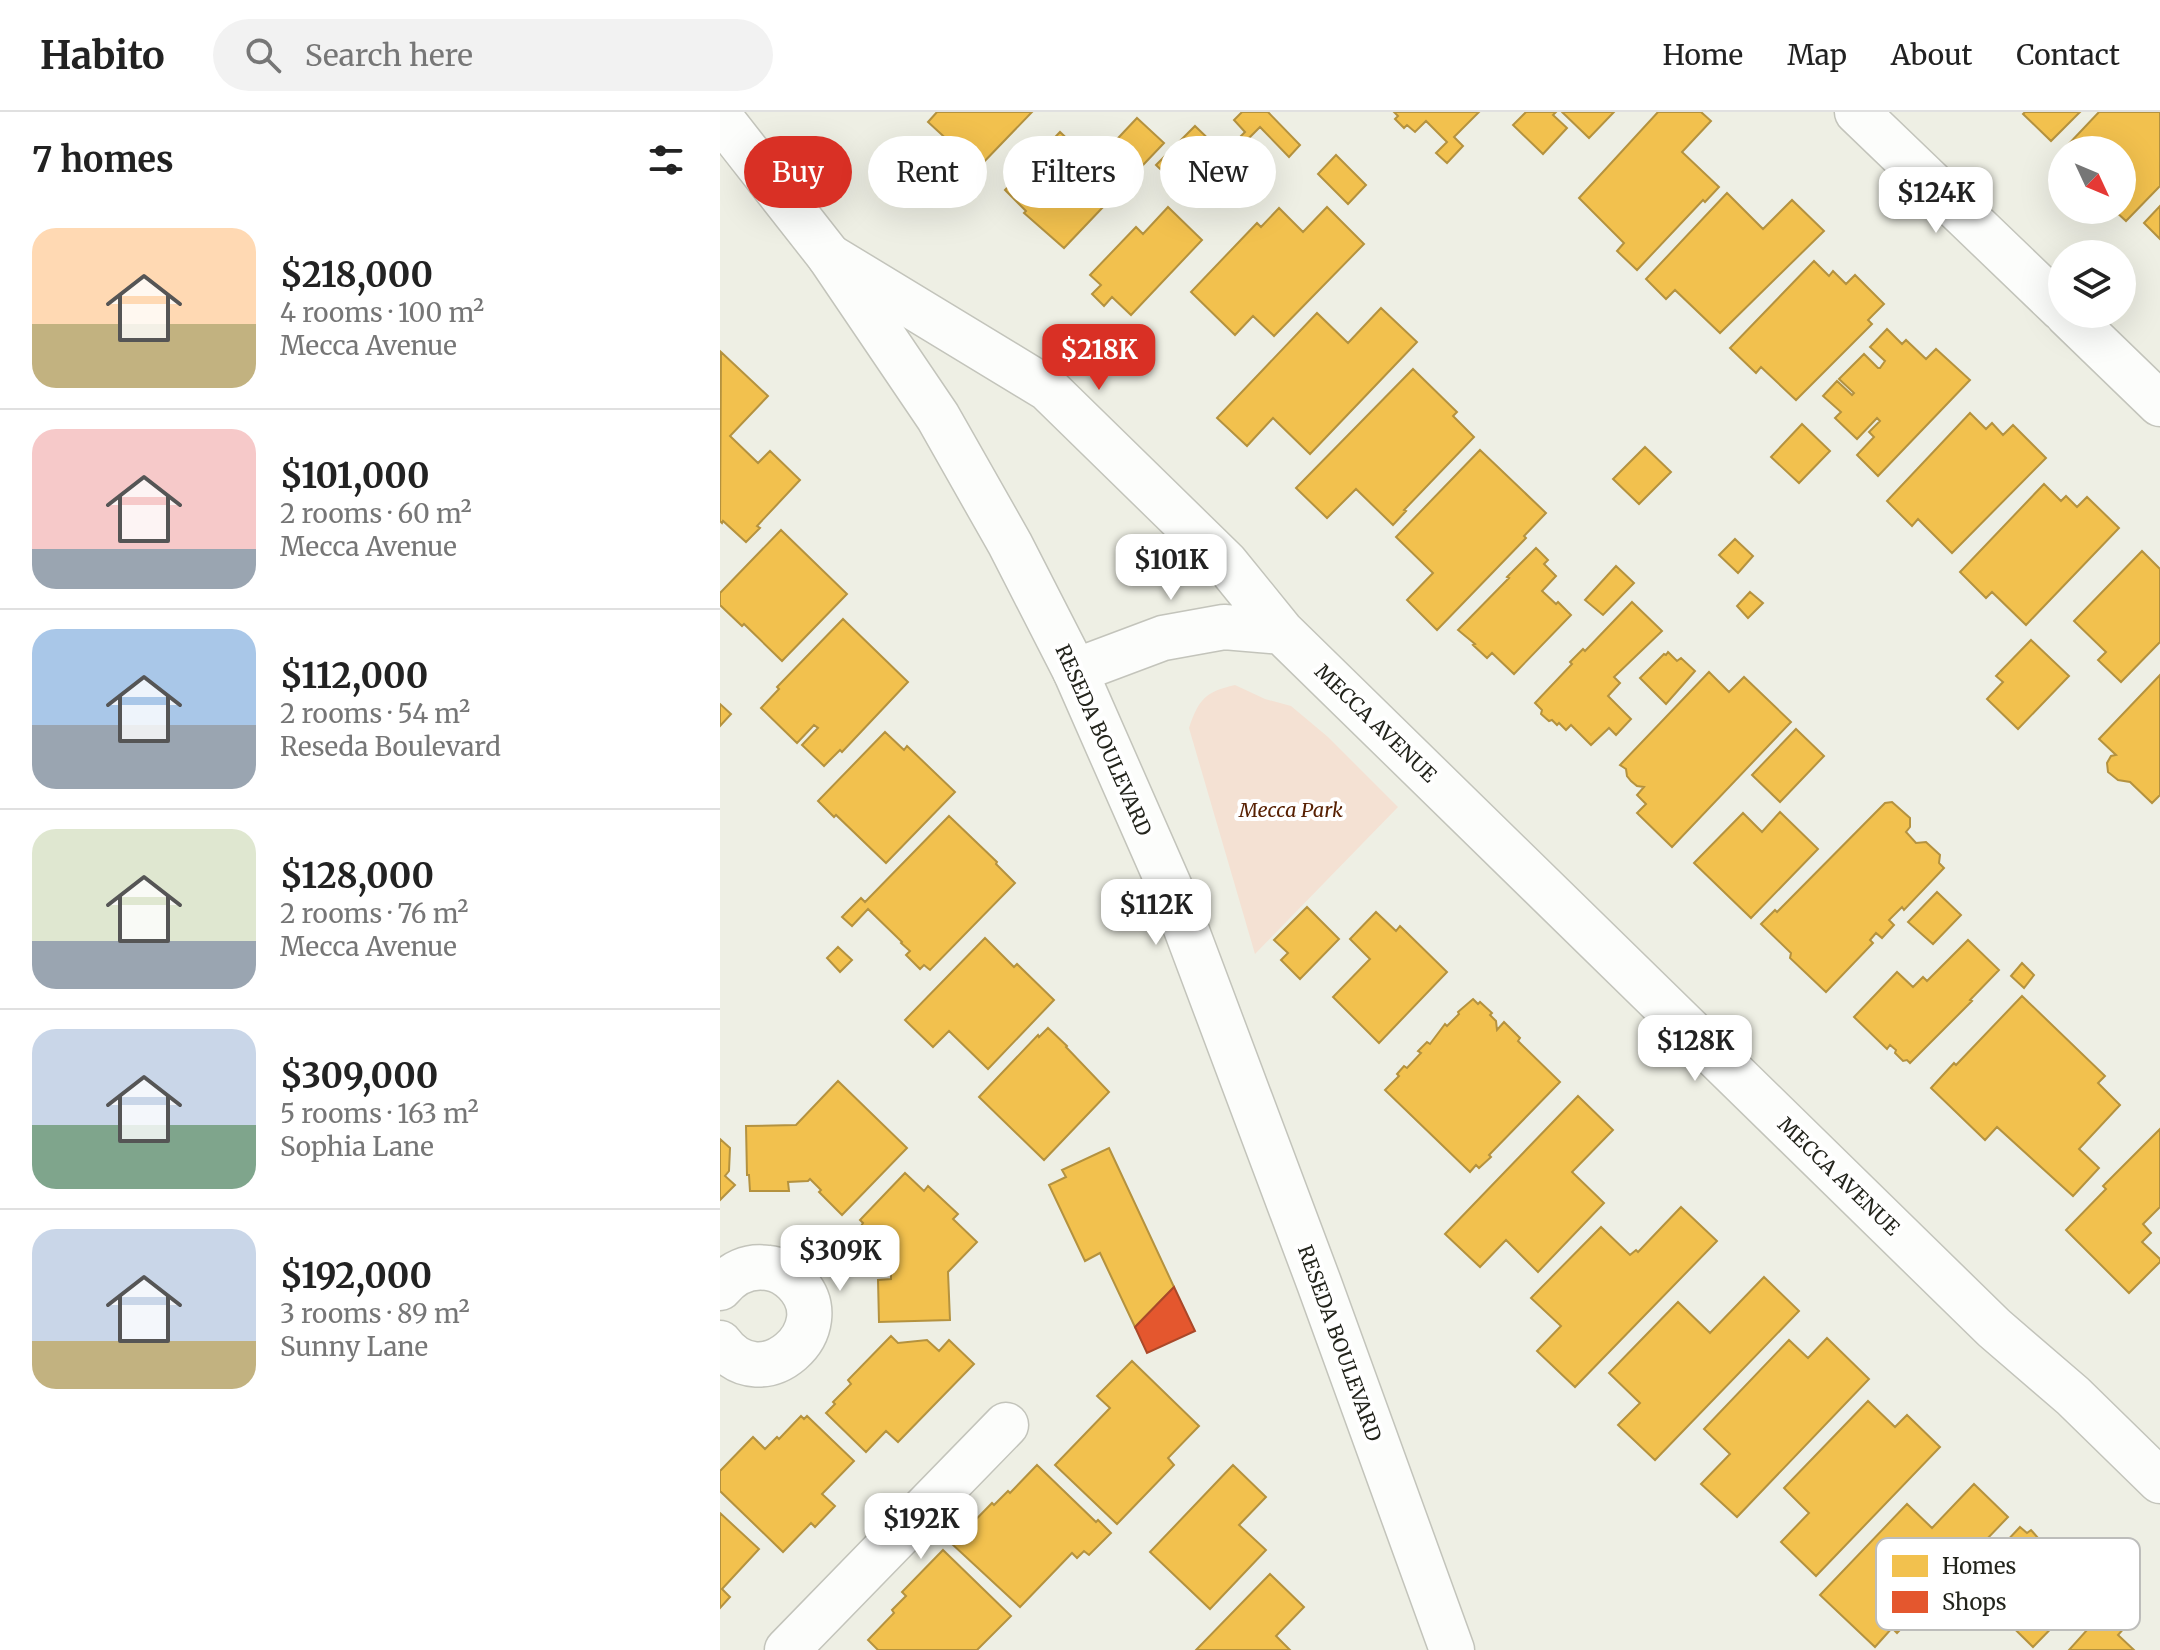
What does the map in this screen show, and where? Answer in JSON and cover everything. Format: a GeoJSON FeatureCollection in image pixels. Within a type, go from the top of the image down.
{"type":"FeatureCollection","features":[{"type":"Feature","properties":{"kind":"street"},"geometry":{"type":"LineString","coordinates":[[1857,112],[2048,296]]}},
{"type":"Feature","properties":{"kind":"street","name":"RESEDA BOULEVARD"},"geometry":{"type":"LineString","coordinates":[[720,117],[829,256],[938,417],[1010,544],[1075,671],[1173,894],[1452,1650]]}},
{"type":"Feature","properties":{"kind":"street","name":"MECCA AVENUE"},"geometry":{"type":"LineString","coordinates":[[829,256],[1048,389],[1226,563],[1282,632],[1994,1328],[2073,1396],[2160,1481]]}},
{"type":"Feature","properties":{"kind":"street"},"geometry":{"type":"LineString","coordinates":[[2081,328],[2160,404]]}},
{"type":"Feature","properties":{"kind":"street"},"geometry":{"type":"LineString","coordinates":[[1075,671],[1163,638],[1224,627],[1282,632]]}},
{"type":"Feature","properties":{"kind":"street"},"geometry":{"type":"LineString","coordinates":[[720,1288],[740,1271],[756,1267],[773,1268],[788,1275],[800,1287],[808,1318],[805,1334],[796,1349],[769,1364],[753,1364],[722,1350]]}},
{"type":"Feature","properties":{"kind":"street"},"geometry":{"type":"LineString","coordinates":[[787,1650],[1006,1425]]}},
{"type":"Feature","properties":{"kind":"green space","name":"Mecca Park"},"geometry":{"type":"Polygon","coordinates":[[[1235,685],[1265,699],[1291,706],[1328,737],[1398,807],[1255,954],[1189,728],[1204,698],[1235,685]]]}},
{"type":"Feature","properties":{"kind":"building: Homes"},"geometry":{"type":"Polygon","coordinates":[[[937,112],[1032,112],[1009,136],[1003,136],[1003,142],[987,159],[987,136],[943,136],[928,122],[937,112]]]}},
{"type":"Feature","properties":{"kind":"building: Homes"},"geometry":{"type":"Polygon","coordinates":[[[1242,112],[1268,112],[1300,145],[1289,157],[1276,144],[1276,136],[1269,136],[1260,127],[1251,136],[1241,136],[1245,132],[1234,120],[1242,112]]]}},
{"type":"Feature","properties":{"kind":"building: Homes"},"geometry":{"type":"Polygon","coordinates":[[[1394,112],[1479,112],[1454,137],[1463,146],[1447,163],[1436,153],[1447,142],[1426,121],[1415,132],[1407,125],[1404,128],[1395,119],[1398,116],[1394,112]]]}},
{"type":"Feature","properties":{"kind":"building: Homes"},"geometry":{"type":"Polygon","coordinates":[[[1526,112],[1556,112],[1553,115],[1567,128],[1543,154],[1513,125],[1526,112]]]}},
{"type":"Feature","properties":{"kind":"building: Homes"},"geometry":{"type":"Polygon","coordinates":[[[1562,112],[1614,112],[1589,138],[1562,112]]]}},
{"type":"Feature","properties":{"kind":"building: Homes"},"geometry":{"type":"Polygon","coordinates":[[[1658,112],[1701,112],[1711,121],[1682,152],[1719,187],[1637,270],[1617,251],[1624,243],[1579,198],[1658,112]]]}},
{"type":"Feature","properties":{"kind":"building: Homes"},"geometry":{"type":"Polygon","coordinates":[[[2080,112],[2056,136],[2048,138],[2023,114],[2080,112]]]}},
{"type":"Feature","properties":{"kind":"building: Homes"},"geometry":{"type":"Polygon","coordinates":[[[2099,112],[2160,112],[2160,186],[2136,211],[2136,136],[2076,136],[2099,112]]]}},
{"type":"Feature","properties":{"kind":"building: Homes"},"geometry":{"type":"Polygon","coordinates":[[[1137,118],[1160,139],[1160,147],[1144,164],[1144,136],[1120,136],[1137,118]]]}},
{"type":"Feature","properties":{"kind":"building: Homes"},"geometry":{"type":"Polygon","coordinates":[[[1195,126],[1205,136],[1185,136],[1195,126]]]}},
{"type":"Feature","properties":{"kind":"building: Homes"},"geometry":{"type":"Polygon","coordinates":[[[1336,155],[1366,185],[1348,204],[1318,174],[1336,155]]]}},
{"type":"Feature","properties":{"kind":"building: Homes"},"geometry":{"type":"Polygon","coordinates":[[[1727,193],[1763,229],[1792,200],[1824,231],[1720,333],[1675,290],[1666,299],[1646,279],[1727,193]]]}},
{"type":"Feature","properties":{"kind":"building: Homes"},"geometry":{"type":"Polygon","coordinates":[[[2160,206],[2160,239],[2144,223],[2160,206]]]}},
{"type":"Feature","properties":{"kind":"building: Homes"},"geometry":{"type":"Polygon","coordinates":[[[1327,207],[1364,244],[1274,336],[1253,316],[1235,335],[1191,292],[1257,223],[1261,227],[1279,208],[1303,232],[1327,207]]]}},
{"type":"Feature","properties":{"kind":"building: Homes"},"geometry":{"type":"Polygon","coordinates":[[[1023,208],[1102,208],[1064,248],[1024,213],[1023,208]]]}},
{"type":"Feature","properties":{"kind":"building: Homes"},"geometry":{"type":"Polygon","coordinates":[[[1169,208],[1202,240],[1131,315],[1112,297],[1104,306],[1092,294],[1101,285],[1090,275],[1136,227],[1143,234],[1169,208]]]}},
{"type":"Feature","properties":{"kind":"building: Homes"},"geometry":{"type":"Polygon","coordinates":[[[1814,261],[1829,276],[1833,271],[1846,284],[1855,275],[1884,304],[1868,320],[1872,324],[1796,400],[1761,367],[1756,373],[1730,348],[1814,261]]]}},
{"type":"Feature","properties":{"kind":"building: Homes"},"geometry":{"type":"Polygon","coordinates":[[[1381,308],[1417,342],[1310,454],[1273,418],[1247,446],[1217,418],[1317,313],[1348,343],[1381,308]]]}},
{"type":"Feature","properties":{"kind":"building: Homes"},"geometry":{"type":"Polygon","coordinates":[[[1887,329],[1902,344],[1906,340],[1926,359],[1936,349],[1970,380],[1878,476],[1857,455],[1874,437],[1869,432],[1880,421],[1877,418],[1857,439],[1835,418],[1841,412],[1823,396],[1837,381],[1852,395],[1854,393],[1839,379],[1864,354],[1880,368],[1885,361],[1870,347],[1887,329]]]}},
{"type":"Feature","properties":{"kind":"building: Homes"},"geometry":{"type":"Polygon","coordinates":[[[721,352],[768,396],[730,436],[758,463],[770,451],[800,480],[746,542],[720,521],[721,352]]]}},
{"type":"Feature","properties":{"kind":"building: Homes"},"geometry":{"type":"Polygon","coordinates":[[[1413,369],[1457,412],[1453,416],[1474,437],[1393,525],[1356,489],[1327,518],[1296,488],[1413,369]]]}},
{"type":"Feature","properties":{"kind":"building: Homes"},"geometry":{"type":"Polygon","coordinates":[[[1970,413],[1986,429],[1992,423],[2003,435],[2013,425],[2046,458],[1952,553],[1918,519],[1912,526],[1887,501],[1970,413]]]}},
{"type":"Feature","properties":{"kind":"building: Homes"},"geometry":{"type":"Polygon","coordinates":[[[1802,424],[1830,451],[1799,483],[1771,457],[1802,424]]]}},
{"type":"Feature","properties":{"kind":"building: Homes"},"geometry":{"type":"Polygon","coordinates":[[[1645,447],[1671,472],[1639,504],[1613,479],[1645,447]]]}},
{"type":"Feature","properties":{"kind":"building: Homes"},"geometry":{"type":"Polygon","coordinates":[[[1480,450],[1546,513],[1524,536],[1526,538],[1437,630],[1407,600],[1433,573],[1396,537],[1480,450]]]}},
{"type":"Feature","properties":{"kind":"building: Homes"},"geometry":{"type":"Polygon","coordinates":[[[2044,484],[2061,501],[2066,496],[2077,507],[2087,497],[2119,528],[2026,625],[1992,592],[1986,598],[1960,572],[2044,484]]]}},
{"type":"Feature","properties":{"kind":"building: Homes"},"geometry":{"type":"Polygon","coordinates":[[[781,530],[847,594],[782,661],[720,605],[720,593],[781,530]]]}},
{"type":"Feature","properties":{"kind":"building: Homes"},"geometry":{"type":"Polygon","coordinates":[[[1735,539],[1753,556],[1738,573],[1719,555],[1735,539]]]}},
{"type":"Feature","properties":{"kind":"building: Homes"},"geometry":{"type":"Polygon","coordinates":[[[1536,548],[1548,560],[1544,564],[1556,576],[1542,591],[1571,615],[1514,674],[1492,653],[1487,658],[1458,630],[1536,548]]]}},
{"type":"Feature","properties":{"kind":"building: Homes"},"geometry":{"type":"Polygon","coordinates":[[[2142,551],[2160,569],[2160,642],[2121,682],[2098,660],[2106,652],[2074,621],[2142,551]]]}},
{"type":"Feature","properties":{"kind":"building: Homes"},"geometry":{"type":"Polygon","coordinates":[[[1616,566],[1634,583],[1603,615],[1585,600],[1616,566]]]}},
{"type":"Feature","properties":{"kind":"building: Homes"},"geometry":{"type":"Polygon","coordinates":[[[1750,592],[1763,603],[1748,618],[1737,606],[1750,592]]]}},
{"type":"Feature","properties":{"kind":"building: Homes"},"geometry":{"type":"Polygon","coordinates":[[[1632,602],[1662,631],[1614,677],[1620,683],[1608,696],[1631,719],[1616,735],[1609,728],[1591,745],[1571,725],[1566,730],[1559,723],[1549,721],[1535,703],[1572,664],[1570,662],[1583,649],[1585,651],[1632,602]]]}},
{"type":"Feature","properties":{"kind":"building: Homes"},"geometry":{"type":"Polygon","coordinates":[[[843,619],[908,682],[842,752],[840,750],[824,766],[802,745],[818,728],[814,725],[797,743],[761,708],[779,689],[777,687],[843,619]]]}},
{"type":"Feature","properties":{"kind":"building: Homes"},"geometry":{"type":"Polygon","coordinates":[[[2031,640],[2069,676],[2018,729],[1987,699],[2003,682],[1996,676],[2031,640]]]}},
{"type":"Feature","properties":{"kind":"building: Homes"},"geometry":{"type":"Polygon","coordinates":[[[1668,652],[1677,661],[1681,658],[1695,671],[1666,704],[1640,678],[1668,652]]]}},
{"type":"Feature","properties":{"kind":"building: Homes"},"geometry":{"type":"Polygon","coordinates":[[[1709,672],[1729,692],[1744,677],[1791,722],[1672,847],[1637,813],[1646,804],[1637,795],[1644,787],[1631,781],[1626,769],[1620,765],[1709,672]]]}},
{"type":"Feature","properties":{"kind":"building: Homes"},"geometry":{"type":"Polygon","coordinates":[[[2160,675],[2160,795],[2152,803],[2130,782],[2118,780],[2108,772],[2107,763],[2111,756],[2116,755],[2099,739],[2160,675]]]}},
{"type":"Feature","properties":{"kind":"building: Homes"},"geometry":{"type":"Polygon","coordinates":[[[720,704],[731,714],[720,726],[720,704]]]}},
{"type":"Feature","properties":{"kind":"building: Homes"},"geometry":{"type":"Polygon","coordinates":[[[1796,729],[1824,756],[1780,802],[1752,775],[1796,729]]]}},
{"type":"Feature","properties":{"kind":"building: Homes"},"geometry":{"type":"Polygon","coordinates":[[[885,732],[904,750],[907,746],[955,792],[886,863],[818,801],[885,732]]]}},
{"type":"Feature","properties":{"kind":"building: Homes"},"geometry":{"type":"Polygon","coordinates":[[[1892,802],[1910,818],[1910,827],[1906,832],[1916,843],[1926,842],[1940,855],[1939,863],[1944,868],[1904,910],[1902,907],[1889,920],[1894,925],[1882,938],[1876,933],[1870,940],[1873,943],[1826,992],[1790,958],[1791,953],[1761,924],[1775,910],[1777,912],[1885,803],[1892,802]]]}},
{"type":"Feature","properties":{"kind":"building: Homes"},"geometry":{"type":"Polygon","coordinates":[[[1780,812],[1818,849],[1751,918],[1694,863],[1743,813],[1762,832],[1780,812]]]}},
{"type":"Feature","properties":{"kind":"building: Homes"},"geometry":{"type":"Polygon","coordinates":[[[949,816],[1015,883],[930,970],[924,965],[920,969],[906,955],[910,951],[868,909],[852,926],[842,917],[861,898],[865,902],[949,816]]]}},
{"type":"Feature","properties":{"kind":"building: Homes"},"geometry":{"type":"Polygon","coordinates":[[[1937,892],[1961,915],[1933,944],[1908,922],[1937,892]]]}},
{"type":"Feature","properties":{"kind":"building: Homes"},"geometry":{"type":"Polygon","coordinates":[[[1307,907],[1339,939],[1300,979],[1281,960],[1288,953],[1274,940],[1307,907]]]}},
{"type":"Feature","properties":{"kind":"building: Homes"},"geometry":{"type":"Polygon","coordinates":[[[1376,912],[1396,931],[1400,926],[1447,972],[1379,1043],[1333,997],[1370,959],[1350,939],[1376,912]]]}},
{"type":"Feature","properties":{"kind":"building: Homes"},"geometry":{"type":"Polygon","coordinates":[[[985,938],[1054,1000],[988,1069],[949,1031],[933,1047],[905,1020],[985,938]]]}},
{"type":"Feature","properties":{"kind":"building: Homes"},"geometry":{"type":"Polygon","coordinates":[[[1968,940],[1999,970],[1910,1063],[1903,1061],[1890,1045],[1887,1049],[1854,1017],[1897,972],[1913,987],[1923,977],[1927,981],[1968,940]]]}},
{"type":"Feature","properties":{"kind":"building: Homes"},"geometry":{"type":"Polygon","coordinates":[[[838,947],[852,960],[840,972],[827,958],[838,947]]]}},
{"type":"Feature","properties":{"kind":"building: Homes"},"geometry":{"type":"Polygon","coordinates":[[[2022,963],[2034,975],[2024,988],[2011,976],[2022,963]]]}},
{"type":"Feature","properties":{"kind":"building: Homes"},"geometry":{"type":"Polygon","coordinates":[[[2022,996],[2105,1076],[2098,1083],[2120,1105],[2079,1149],[2099,1168],[2073,1196],[1997,1127],[1985,1140],[1931,1088],[2022,996]]]}},
{"type":"Feature","properties":{"kind":"building: Homes"},"geometry":{"type":"Polygon","coordinates":[[[1473,999],[1492,1013],[1490,1015],[1496,1021],[1497,1030],[1504,1022],[1520,1038],[1518,1041],[1560,1082],[1489,1155],[1491,1157],[1470,1172],[1385,1090],[1404,1066],[1407,1068],[1421,1053],[1418,1051],[1427,1042],[1430,1044],[1445,1024],[1447,1026],[1473,999]]]}},
{"type":"Feature","properties":{"kind":"building: Homes"},"geometry":{"type":"Polygon","coordinates":[[[1048,1028],[1109,1092],[1044,1160],[979,1097],[1048,1028]]]}},
{"type":"Feature","properties":{"kind":"building: Homes"},"geometry":{"type":"Polygon","coordinates":[[[838,1081],[907,1148],[842,1215],[810,1179],[788,1182],[789,1191],[750,1191],[746,1126],[796,1125],[838,1081]]]}},
{"type":"Feature","properties":{"kind":"building: Homes"},"geometry":{"type":"Polygon","coordinates":[[[1578,1096],[1613,1130],[1572,1172],[1604,1203],[1538,1272],[1506,1240],[1480,1267],[1445,1234],[1578,1096]]]}},
{"type":"Feature","properties":{"kind":"building: Homes"},"geometry":{"type":"Polygon","coordinates":[[[2160,1129],[2160,1207],[2143,1224],[2151,1233],[2142,1242],[2160,1262],[2129,1293],[2066,1230],[2106,1189],[2103,1186],[2160,1129]]]}},
{"type":"Feature","properties":{"kind":"building: Homes"},"geometry":{"type":"Polygon","coordinates":[[[720,1139],[730,1148],[729,1171],[725,1176],[735,1185],[720,1200],[720,1139]]]}},
{"type":"Feature","properties":{"kind":"building: Homes"},"geometry":{"type":"Polygon","coordinates":[[[1109,1148],[1174,1287],[1135,1327],[1100,1253],[1085,1261],[1049,1185],[1066,1177],[1062,1170],[1109,1148]]]}},
{"type":"Feature","properties":{"kind":"building: Homes"},"geometry":{"type":"Polygon","coordinates":[[[905,1173],[924,1191],[928,1186],[958,1214],[953,1219],[977,1242],[948,1272],[950,1320],[879,1322],[878,1280],[891,1279],[891,1262],[881,1255],[880,1244],[872,1249],[856,1234],[863,1223],[860,1220],[905,1173]]]}},
{"type":"Feature","properties":{"kind":"building: Homes"},"geometry":{"type":"Polygon","coordinates":[[[1681,1207],[1717,1241],[1575,1387],[1537,1351],[1561,1326],[1531,1298],[1601,1227],[1630,1255],[1636,1250],[1638,1252],[1681,1207]]]}},
{"type":"Feature","properties":{"kind":"building: Homes"},"geometry":{"type":"Polygon","coordinates":[[[1764,1277],[1799,1311],[1655,1460],[1618,1425],[1640,1403],[1609,1373],[1678,1302],[1710,1333],[1764,1277]]]}},
{"type":"Feature","properties":{"kind":"building: Homes"},"geometry":{"type":"Polygon","coordinates":[[[891,1336],[898,1343],[927,1340],[939,1351],[949,1340],[974,1364],[898,1442],[886,1431],[866,1452],[826,1413],[851,1384],[848,1380],[891,1336]]]}},
{"type":"Feature","properties":{"kind":"building: Homes"},"geometry":{"type":"Polygon","coordinates":[[[1827,1338],[1869,1379],[1737,1517],[1701,1484],[1730,1454],[1704,1429],[1789,1340],[1808,1358],[1827,1338]]]}},
{"type":"Feature","properties":{"kind":"building: Homes"},"geometry":{"type":"Polygon","coordinates":[[[1132,1361],[1199,1426],[1168,1458],[1174,1465],[1117,1524],[1055,1465],[1110,1408],[1097,1396],[1132,1361]]]}},
{"type":"Feature","properties":{"kind":"building: Homes"},"geometry":{"type":"Polygon","coordinates":[[[1868,1401],[1895,1427],[1907,1415],[1940,1447],[1816,1576],[1781,1542],[1809,1513],[1784,1488],[1868,1401]]]}},
{"type":"Feature","properties":{"kind":"building: Homes"},"geometry":{"type":"Polygon","coordinates":[[[801,1416],[804,1419],[807,1416],[854,1461],[822,1494],[835,1506],[815,1527],[811,1523],[783,1552],[720,1491],[720,1471],[753,1437],[765,1449],[801,1416]]]}},
{"type":"Feature","properties":{"kind":"building: Homes"},"geometry":{"type":"Polygon","coordinates":[[[1037,1465],[1111,1533],[1089,1555],[1084,1551],[1077,1558],[1072,1553],[1020,1607],[952,1544],[992,1503],[994,1505],[1008,1491],[1010,1493],[1037,1465]]]}},
{"type":"Feature","properties":{"kind":"building: Homes"},"geometry":{"type":"Polygon","coordinates":[[[1233,1465],[1266,1497],[1239,1525],[1266,1550],[1210,1609],[1150,1552],[1233,1465]]]}},
{"type":"Feature","properties":{"kind":"building: Homes"},"geometry":{"type":"Polygon","coordinates":[[[1974,1484],[2008,1517],[1988,1538],[1876,1538],[1876,1630],[1890,1630],[1875,1647],[1820,1595],[1907,1504],[1932,1528],[1974,1484]]]}},
{"type":"Feature","properties":{"kind":"building: Homes"},"geometry":{"type":"Polygon","coordinates":[[[720,1513],[759,1549],[722,1589],[730,1597],[720,1608],[720,1513]]]}},
{"type":"Feature","properties":{"kind":"building: Homes"},"geometry":{"type":"Polygon","coordinates":[[[2020,1527],[2027,1533],[2031,1530],[2038,1538],[2010,1538],[2020,1527]]]}},
{"type":"Feature","properties":{"kind":"building: Homes"},"geometry":{"type":"Polygon","coordinates":[[[943,1550],[1011,1616],[977,1650],[878,1650],[868,1640],[894,1613],[892,1610],[906,1596],[902,1592],[943,1550]]]}},
{"type":"Feature","properties":{"kind":"building: Homes"},"geometry":{"type":"Polygon","coordinates":[[[1270,1574],[1304,1607],[1276,1636],[1290,1650],[1196,1650],[1270,1574]]]}},
{"type":"Feature","properties":{"kind":"building: Homes"},"geometry":{"type":"Polygon","coordinates":[[[2016,1630],[2050,1630],[2033,1647],[2016,1630]]]}},
{"type":"Feature","properties":{"kind":"building: Homes"},"geometry":{"type":"Polygon","coordinates":[[[2087,1630],[2122,1630],[2118,1635],[2134,1650],[2069,1650],[2087,1630]]]}},
{"type":"Feature","properties":{"kind":"building: Shops"},"geometry":{"type":"Polygon","coordinates":[[[1174,1287],[1195,1331],[1147,1353],[1135,1327],[1174,1287]]]}}]}
